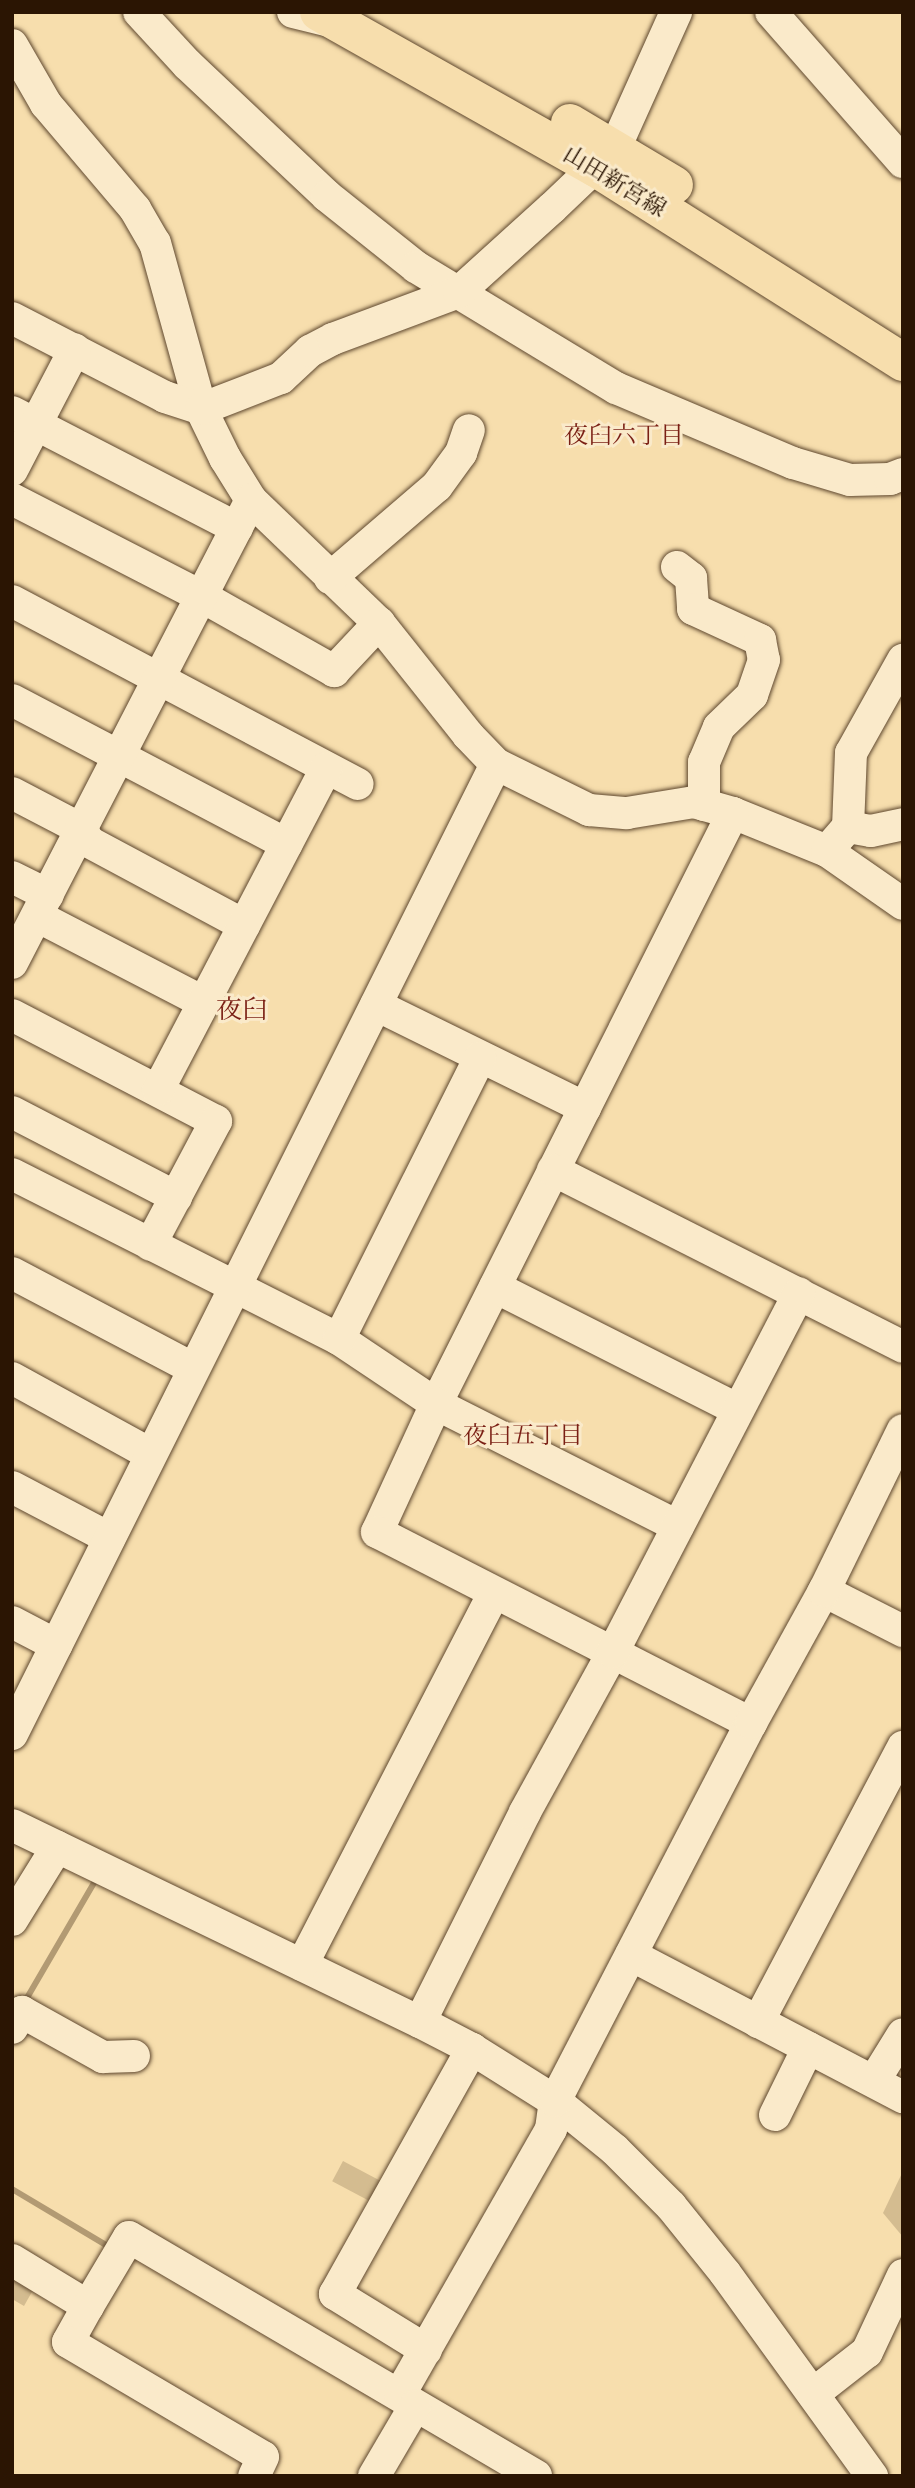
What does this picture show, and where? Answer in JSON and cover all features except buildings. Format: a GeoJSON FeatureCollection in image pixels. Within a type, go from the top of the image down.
{"type":"FeatureCollection","features":[{"type":"Feature","properties":{"kind":"main road","name":"山田新宮線"},"geometry":{"type":"LineString","coordinates":[[343,16],[606,158],[903,331]]}},
{"type":"Feature","properties":{"kind":"main road","name":"山田新宮線"},"geometry":{"type":"LineString","coordinates":[[606,158],[903,362]]}},
{"type":"Feature","properties":{"kind":"street"},"geometry":{"type":"LineString","coordinates":[[139,12],[187,64],[327,195],[416,267],[617,388],[793,463],[850,480],[890,479],[903,474]]}},
{"type":"Feature","properties":{"kind":"street"},"geometry":{"type":"LineString","coordinates":[[293,12],[343,16]]}},
{"type":"Feature","properties":{"kind":"street"},"geometry":{"type":"LineString","coordinates":[[12,318],[165,397],[201,409],[281,377],[310,351],[333,339],[459,292],[606,158],[676,12]]}},
{"type":"Feature","properties":{"kind":"street"},"geometry":{"type":"LineString","coordinates":[[771,12],[903,162]]}},
{"type":"Feature","properties":{"kind":"street"},"geometry":{"type":"LineString","coordinates":[[12,45],[46,104],[135,209],[155,243],[201,409],[225,458],[251,500],[379,623],[468,735],[496,764],[589,810],[627,813],[694,802],[718,809],[827,851],[903,904]]}},
{"type":"Feature","properties":{"kind":"street"},"geometry":{"type":"LineString","coordinates":[[12,470],[24,418],[75,349]]}},
{"type":"Feature","properties":{"kind":"street"},"geometry":{"type":"LineString","coordinates":[[24,418],[237,528]]}},
{"type":"Feature","properties":{"kind":"street"},"geometry":{"type":"LineString","coordinates":[[330,578],[437,486],[461,453],[469,430]]}},
{"type":"Feature","properties":{"kind":"street"},"geometry":{"type":"LineString","coordinates":[[12,499],[201,596],[334,671],[379,623]]}},
{"type":"Feature","properties":{"kind":"street"},"geometry":{"type":"LineString","coordinates":[[12,963],[251,500]]}},
{"type":"Feature","properties":{"kind":"street"},"geometry":{"type":"LineString","coordinates":[[677,567],[691,578],[693,609],[760,640],[764,660],[752,695],[719,727],[704,762],[718,809],[585,1108],[436,1404],[377,1532],[751,1723]]}},
{"type":"Feature","properties":{"kind":"street"},"geometry":{"type":"LineString","coordinates":[[12,601],[357,784]]}},
{"type":"Feature","properties":{"kind":"street"},"geometry":{"type":"LineString","coordinates":[[827,851],[848,827],[851,753],[903,660]]}},
{"type":"Feature","properties":{"kind":"street"},"geometry":{"type":"LineString","coordinates":[[12,701],[286,844]]}},
{"type":"Feature","properties":{"kind":"street"},"geometry":{"type":"LineString","coordinates":[[12,1734],[232,1287],[496,764]]}},
{"type":"Feature","properties":{"kind":"street"},"geometry":{"type":"LineString","coordinates":[[158,1090],[326,768]]}},
{"type":"Feature","properties":{"kind":"street"},"geometry":{"type":"LineString","coordinates":[[12,793],[81,830],[89,842],[244,925]]}},
{"type":"Feature","properties":{"kind":"street"},"geometry":{"type":"LineString","coordinates":[[848,827],[871,831],[903,824]]}},
{"type":"Feature","properties":{"kind":"street"},"geometry":{"type":"LineString","coordinates":[[12,877],[43,906],[203,1002]]}},
{"type":"Feature","properties":{"kind":"street"},"geometry":{"type":"LineString","coordinates":[[376,1005],[585,1108]]}},
{"type":"Feature","properties":{"kind":"street"},"geometry":{"type":"LineString","coordinates":[[12,1015],[216,1121],[150,1245]]}},
{"type":"Feature","properties":{"kind":"street"},"geometry":{"type":"LineString","coordinates":[[339,1339],[480,1057]]}},
{"type":"Feature","properties":{"kind":"street"},"geometry":{"type":"LineString","coordinates":[[12,1112],[176,1197]]}},
{"type":"Feature","properties":{"kind":"street"},"geometry":{"type":"LineString","coordinates":[[553,1170],[903,1347]]}},
{"type":"Feature","properties":{"kind":"street"},"geometry":{"type":"LineString","coordinates":[[12,1174],[339,1339],[436,1404],[678,1526]]}},
{"type":"Feature","properties":{"kind":"street"},"geometry":{"type":"LineString","coordinates":[[12,1273],[192,1368]]}},
{"type":"Feature","properties":{"kind":"street"},"geometry":{"type":"LineString","coordinates":[[495,1287],[738,1409]]}},
{"type":"Feature","properties":{"kind":"street"},"geometry":{"type":"LineString","coordinates":[[420,2022],[525,1812],[614,1652],[799,1293]]}},
{"type":"Feature","properties":{"kind":"street"},"geometry":{"type":"LineString","coordinates":[[12,1378],[150,1454]]}},
{"type":"Feature","properties":{"kind":"street"},"geometry":{"type":"LineString","coordinates":[[374,2476],[425,2350],[551,2129],[555,2101],[751,1723],[824,1591],[903,1430]]}},
{"type":"Feature","properties":{"kind":"street"},"geometry":{"type":"LineString","coordinates":[[12,1487],[109,1538]]}},
{"type":"Feature","properties":{"kind":"street"},"geometry":{"type":"LineString","coordinates":[[824,1591],[903,1631]]}},
{"type":"Feature","properties":{"kind":"street"},"geometry":{"type":"LineString","coordinates":[[302,1965],[494,1593]]}},
{"type":"Feature","properties":{"kind":"street"},"geometry":{"type":"LineString","coordinates":[[12,1622],[56,1645]]}},
{"type":"Feature","properties":{"kind":"street"},"geometry":{"type":"LineString","coordinates":[[758,2022],[901,1756]]}},
{"type":"Feature","properties":{"kind":"street"},"geometry":{"type":"LineString","coordinates":[[12,1825],[420,2022],[472,2049],[555,2101],[615,2150],[671,2206],[725,2273],[872,2476]]}},
{"type":"Feature","properties":{"kind":"street"},"geometry":{"type":"LineString","coordinates":[[16,1907],[57,1847]]}},
{"type":"Feature","properties":{"kind":"street"},"geometry":{"type":"LineString","coordinates":[[631,1955],[903,2097]]}},
{"type":"Feature","properties":{"kind":"street"},"geometry":{"type":"LineString","coordinates":[[12,2028],[22,2012],[103,2057],[134,2056]]}},
{"type":"Feature","properties":{"kind":"street"},"geometry":{"type":"LineString","coordinates":[[874,2081],[903,2034]]}},
{"type":"Feature","properties":{"kind":"street"},"geometry":{"type":"LineString","coordinates":[[775,2115],[808,2048]]}},
{"type":"Feature","properties":{"kind":"street"},"geometry":{"type":"LineString","coordinates":[[425,2350],[335,2294],[472,2049]]}},
{"type":"Feature","properties":{"kind":"street"},"geometry":{"type":"LineString","coordinates":[[254,2476],[263,2457],[68,2342],[129,2238],[536,2476]]}},
{"type":"Feature","properties":{"kind":"street"},"geometry":{"type":"LineString","coordinates":[[12,2260],[88,2306]]}},
{"type":"Feature","properties":{"kind":"street"},"geometry":{"type":"LineString","coordinates":[[813,2394],[867,2352],[903,2275]]}},
{"type":"Feature","properties":{"kind":"shaded area"},"geometry":{"type":"Polygon","coordinates":[[[343,2161],[384,2183],[374,2203],[332,2181],[343,2161]]]}},
{"type":"Feature","properties":{"kind":"shaded area"},"geometry":{"type":"Polygon","coordinates":[[[903,2171],[903,2237],[883,2213],[903,2171]]]}},
{"type":"Feature","properties":{"kind":"shaded area"},"geometry":{"type":"Polygon","coordinates":[[[12,2269],[37,2283],[24,2306],[12,2299],[12,2269]]]}},
{"type":"Feature","properties":{"kind":"waterway"},"geometry":{"type":"LineString","coordinates":[[24,2003],[95,1881]]}},
{"type":"Feature","properties":{"kind":"waterway"},"geometry":{"type":"LineString","coordinates":[[12,2189],[111,2248]]}},
{"type":"Feature","properties":{"kind":"district","name":"夜臼六丁目"},"geometry":{"type":"Point","coordinates":[624,435]}},
{"type":"Feature","properties":{"kind":"district","name":"夜臼"},"geometry":{"type":"Point","coordinates":[242,1010]}},
{"type":"Feature","properties":{"kind":"district","name":"夜臼五丁目"},"geometry":{"type":"Point","coordinates":[523,1435]}}]}
